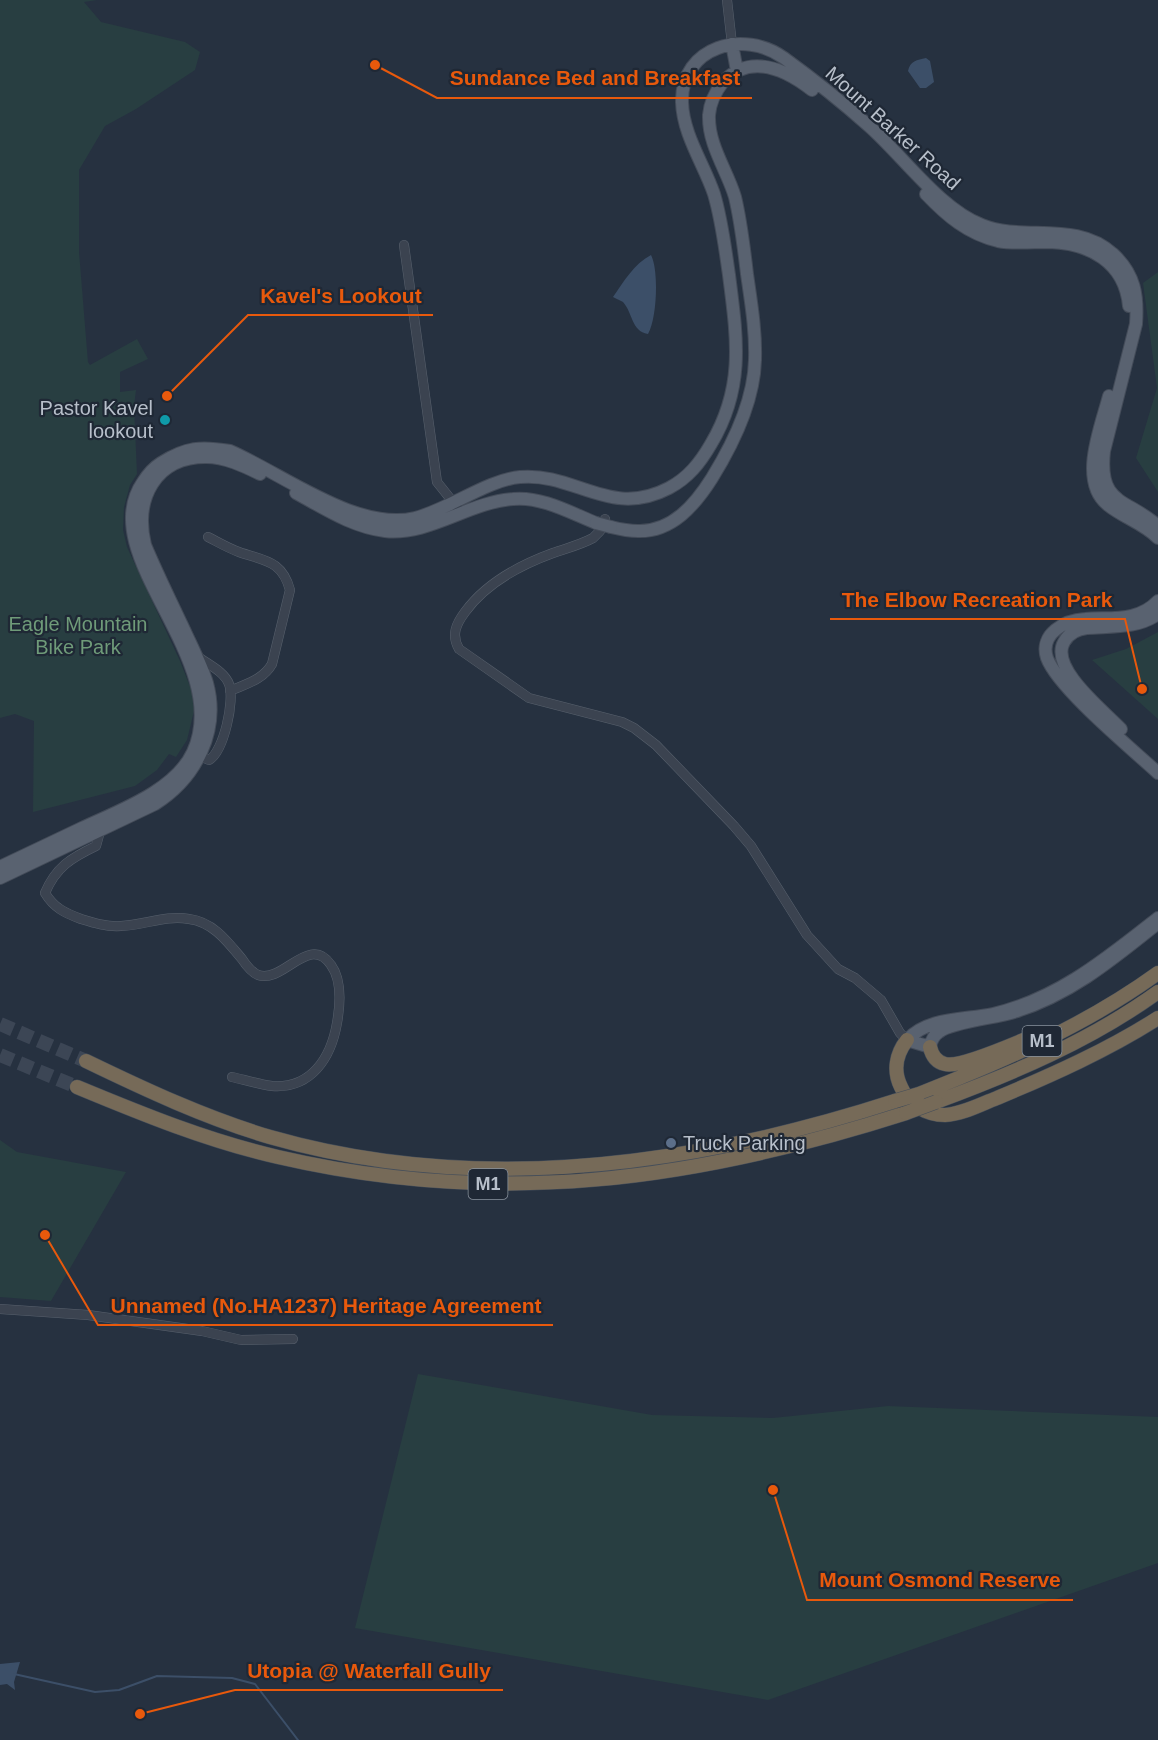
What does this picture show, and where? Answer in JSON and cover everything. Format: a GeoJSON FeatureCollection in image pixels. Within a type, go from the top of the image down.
{"type":"FeatureCollection","features":[{"type":"Feature","properties":{"kind":"highway"},"geometry":{"type":"LineString","coordinates":[[930,1047],[935,1059],[949,1065],[1002,1049],[1085,1011],[1158,964]]}},
{"type":"Feature","properties":{"kind":"highway","name":"M1"},"geometry":{"type":"LineString","coordinates":[[86,1061],[191,1109],[269,1137],[350,1156],[390,1162],[473,1168],[555,1168],[679,1155],[790,1131],[919,1094],[1069,1029],[1106,1009],[1158,973]]}},
{"type":"Feature","properties":{"kind":"highway","name":"M1"},"geometry":{"type":"LineString","coordinates":[[77,1087],[197,1134],[276,1157],[367,1174],[481,1184],[564,1183],[687,1169],[807,1143],[906,1113],[1050,1056],[1113,1022],[1158,992]]}},
{"type":"Feature","properties":{"kind":"highway"},"geometry":{"type":"LineString","coordinates":[[905,1038],[896,1066],[902,1090],[917,1106],[932,1113],[949,1114],[967,1110],[1067,1067],[1158,1018]]}},
{"type":"Feature","properties":{"kind":"main road","name":"Mount Barker Road"},"geometry":{"type":"LineString","coordinates":[[0,878],[97,826],[164,784],[196,755],[206,739],[210,707],[207,684],[151,561],[141,528],[141,514],[147,492],[160,475],[179,462],[209,457],[238,464],[347,520],[385,531],[418,528],[502,481],[519,477],[544,478],[603,496],[636,500],[669,488],[684,479],[700,463],[725,418],[735,386],[737,333],[721,219],[711,186],[687,129],[683,110],[683,93],[689,75],[699,62],[711,51],[732,44],[746,43],[777,53],[870,127],[947,203],[966,218],[1002,232],[1071,234],[1098,243],[1122,263],[1135,288],[1136,324],[1104,451],[1102,469],[1104,479],[1115,498],[1158,526]]}},
{"type":"Feature","properties":{"kind":"main road"},"geometry":{"type":"LineString","coordinates":[[732,44],[753,53],[758,58],[758,65]]}},
{"type":"Feature","properties":{"kind":"main road"},"geometry":{"type":"LineString","coordinates":[[732,44],[737,71]]}},
{"type":"Feature","properties":{"kind":"main road","name":"Mount Barker Road"},"geometry":{"type":"LineString","coordinates":[[196,755],[201,712],[196,679],[189,659],[137,551],[132,531],[132,511],[138,489],[154,467],[177,453],[191,448],[208,447],[230,451],[349,511],[370,519],[393,521],[458,507],[524,499],[604,523],[637,531],[649,530],[660,528],[680,517],[703,492],[726,453],[743,416],[755,362],[754,319],[740,220],[734,194],[713,142],[709,116],[716,92],[725,80],[737,71],[758,65],[777,68],[801,81],[864,133],[944,212],[973,232],[1000,241],[1050,242],[1081,246],[1095,252],[1114,267],[1128,294],[1128,316],[1125,337],[1098,441],[1093,477],[1095,486],[1106,504],[1143,526],[1158,538]]}},
{"type":"Feature","properties":{"kind":"main road"},"geometry":{"type":"LineString","coordinates":[[1158,601],[1140,614],[1126,618],[1083,619],[1062,624],[1052,633],[1046,645],[1046,656],[1052,669],[1073,693],[1158,773]]}},
{"type":"Feature","properties":{"kind":"main road"},"geometry":{"type":"LineString","coordinates":[[1158,614],[1133,625],[1077,630],[1066,638],[1060,648],[1067,672],[1158,766]]}},
{"type":"Feature","properties":{"kind":"main road","name":"Mount Barker Road"},"geometry":{"type":"LineString","coordinates":[[0,867],[97,826]]}},
{"type":"Feature","properties":{"kind":"main road"},"geometry":{"type":"LineString","coordinates":[[905,1038],[931,1024],[1003,1011],[1056,990],[1094,968],[1158,918]]}},
{"type":"Feature","properties":{"kind":"main road"},"geometry":{"type":"LineString","coordinates":[[905,1038],[930,1047],[935,1035],[944,1028],[1014,1012],[1066,990],[1100,968],[1158,923]]}},
{"type":"Feature","properties":{"kind":"street"},"geometry":{"type":"LineString","coordinates":[[727,0],[732,44]]}},
{"type":"Feature","properties":{"kind":"street"},"geometry":{"type":"LineString","coordinates":[[405,244],[437,482],[458,507]]}},
{"type":"Feature","properties":{"kind":"street"},"geometry":{"type":"LineString","coordinates":[[604,523],[593,538],[524,566],[482,592],[456,623],[454,633],[456,643],[467,657],[529,698],[622,722],[656,745],[751,846],[798,922],[825,957],[881,1000],[905,1038]]}},
{"type":"Feature","properties":{"kind":"street"},"geometry":{"type":"LineString","coordinates":[[208,537],[231,549],[273,564],[287,579],[290,590],[276,653],[267,672],[230,692]]}},
{"type":"Feature","properties":{"kind":"street"},"geometry":{"type":"LineString","coordinates":[[196,656],[220,672],[229,684],[230,692],[227,722],[218,750],[209,760],[196,755]]}},
{"type":"Feature","properties":{"kind":"street"},"geometry":{"type":"LineString","coordinates":[[97,826],[99,841],[96,846],[64,864],[48,885],[45,893],[55,907],[75,917],[110,926],[135,924],[161,918],[199,921],[222,935],[250,969],[263,976],[277,972],[312,954],[324,957],[332,966],[339,992],[339,1010],[329,1053],[321,1066],[310,1076],[286,1085],[264,1085],[232,1077]]}},
{"type":"Feature","properties":{"kind":"street"},"geometry":{"type":"LineString","coordinates":[[0,1309],[88,1316],[202,1331],[241,1340],[293,1339]]}},
{"type":"Feature","properties":{"kind":"green space","name":"Eagle Mountain Bike Park"},"geometry":{"type":"Polygon","coordinates":[[[0,0],[97,0],[84,2],[101,22],[185,42],[200,52],[195,70],[136,109],[105,126],[79,170],[79,252],[88,362],[90,365],[137,339],[148,359],[120,372],[120,392],[136,390],[134,406],[137,474],[130,485],[124,507],[123,530],[127,547],[193,694],[194,711],[187,740],[176,757],[169,754],[157,770],[135,786],[33,812],[34,721],[15,714],[0,718],[0,0]]]}},
{"type":"Feature","properties":{"kind":"green space"},"geometry":{"type":"Polygon","coordinates":[[[1158,272],[1158,492],[1136,458],[1157,388],[1143,283],[1158,272]]]}},
{"type":"Feature","properties":{"kind":"green space"},"geometry":{"type":"Polygon","coordinates":[[[1158,632],[1158,719],[1092,660],[1126,649],[1158,632]]]}},
{"type":"Feature","properties":{"kind":"green space"},"geometry":{"type":"Polygon","coordinates":[[[0,1140],[17,1152],[126,1172],[51,1301],[0,1297],[0,1140]]]}},
{"type":"Feature","properties":{"kind":"green space"},"geometry":{"type":"Polygon","coordinates":[[[418,1374],[652,1415],[773,1418],[888,1406],[1158,1417],[1158,1563],[768,1700],[355,1628],[418,1374]]]}},
{"type":"Feature","properties":{"kind":"water"},"geometry":{"type":"Polygon","coordinates":[[[926,58],[930,61],[934,82],[926,88],[920,88],[908,71],[912,63],[926,58]]]}},
{"type":"Feature","properties":{"kind":"water"},"geometry":{"type":"Polygon","coordinates":[[[651,255],[654,262],[656,294],[648,334],[638,329],[623,302],[613,297],[634,268],[651,255]]]}},
{"type":"Feature","properties":{"kind":"water"},"geometry":{"type":"Polygon","coordinates":[[[20,1662],[14,1682],[15,1690],[7,1684],[0,1685],[0,1664],[20,1662]]]}},
{"type":"Feature","properties":{"kind":"waterway"},"geometry":{"type":"LineString","coordinates":[[14,1674],[95,1692],[119,1690],[157,1676],[232,1678],[255,1684],[298,1740]]}},
{"type":"Feature","properties":{"kind":"tunnel"},"geometry":{"type":"LineString","coordinates":[[0,1024],[86,1061]]}},
{"type":"Feature","properties":{"kind":"tunnel"},"geometry":{"type":"LineString","coordinates":[[0,1055],[77,1087]]}},
{"type":"Feature","properties":{"kind":"place","name":"Sundance Bed and Breakfast"},"geometry":{"type":"Point","coordinates":[375,65]}},
{"type":"Feature","properties":{"kind":"place","name":"Kavel's Lookout"},"geometry":{"type":"Point","coordinates":[167,396]}},
{"type":"Feature","properties":{"kind":"place","name":"Pastor Kavel lookout"},"geometry":{"type":"Point","coordinates":[165,420]}},
{"type":"Feature","properties":{"kind":"place","name":"The Elbow Recreation Park"},"geometry":{"type":"Point","coordinates":[1142,689]}},
{"type":"Feature","properties":{"kind":"place","name":"Truck Parking"},"geometry":{"type":"Point","coordinates":[671,1143]}},
{"type":"Feature","properties":{"kind":"place","name":"Unnamed (No.HA1237) Heritage Agreement"},"geometry":{"type":"Point","coordinates":[45,1235]}},
{"type":"Feature","properties":{"kind":"place","name":"Mount Osmond Reserve"},"geometry":{"type":"Point","coordinates":[773,1490]}},
{"type":"Feature","properties":{"kind":"place","name":"Utopia @ Waterfall Gully"},"geometry":{"type":"Point","coordinates":[140,1714]}}]}
